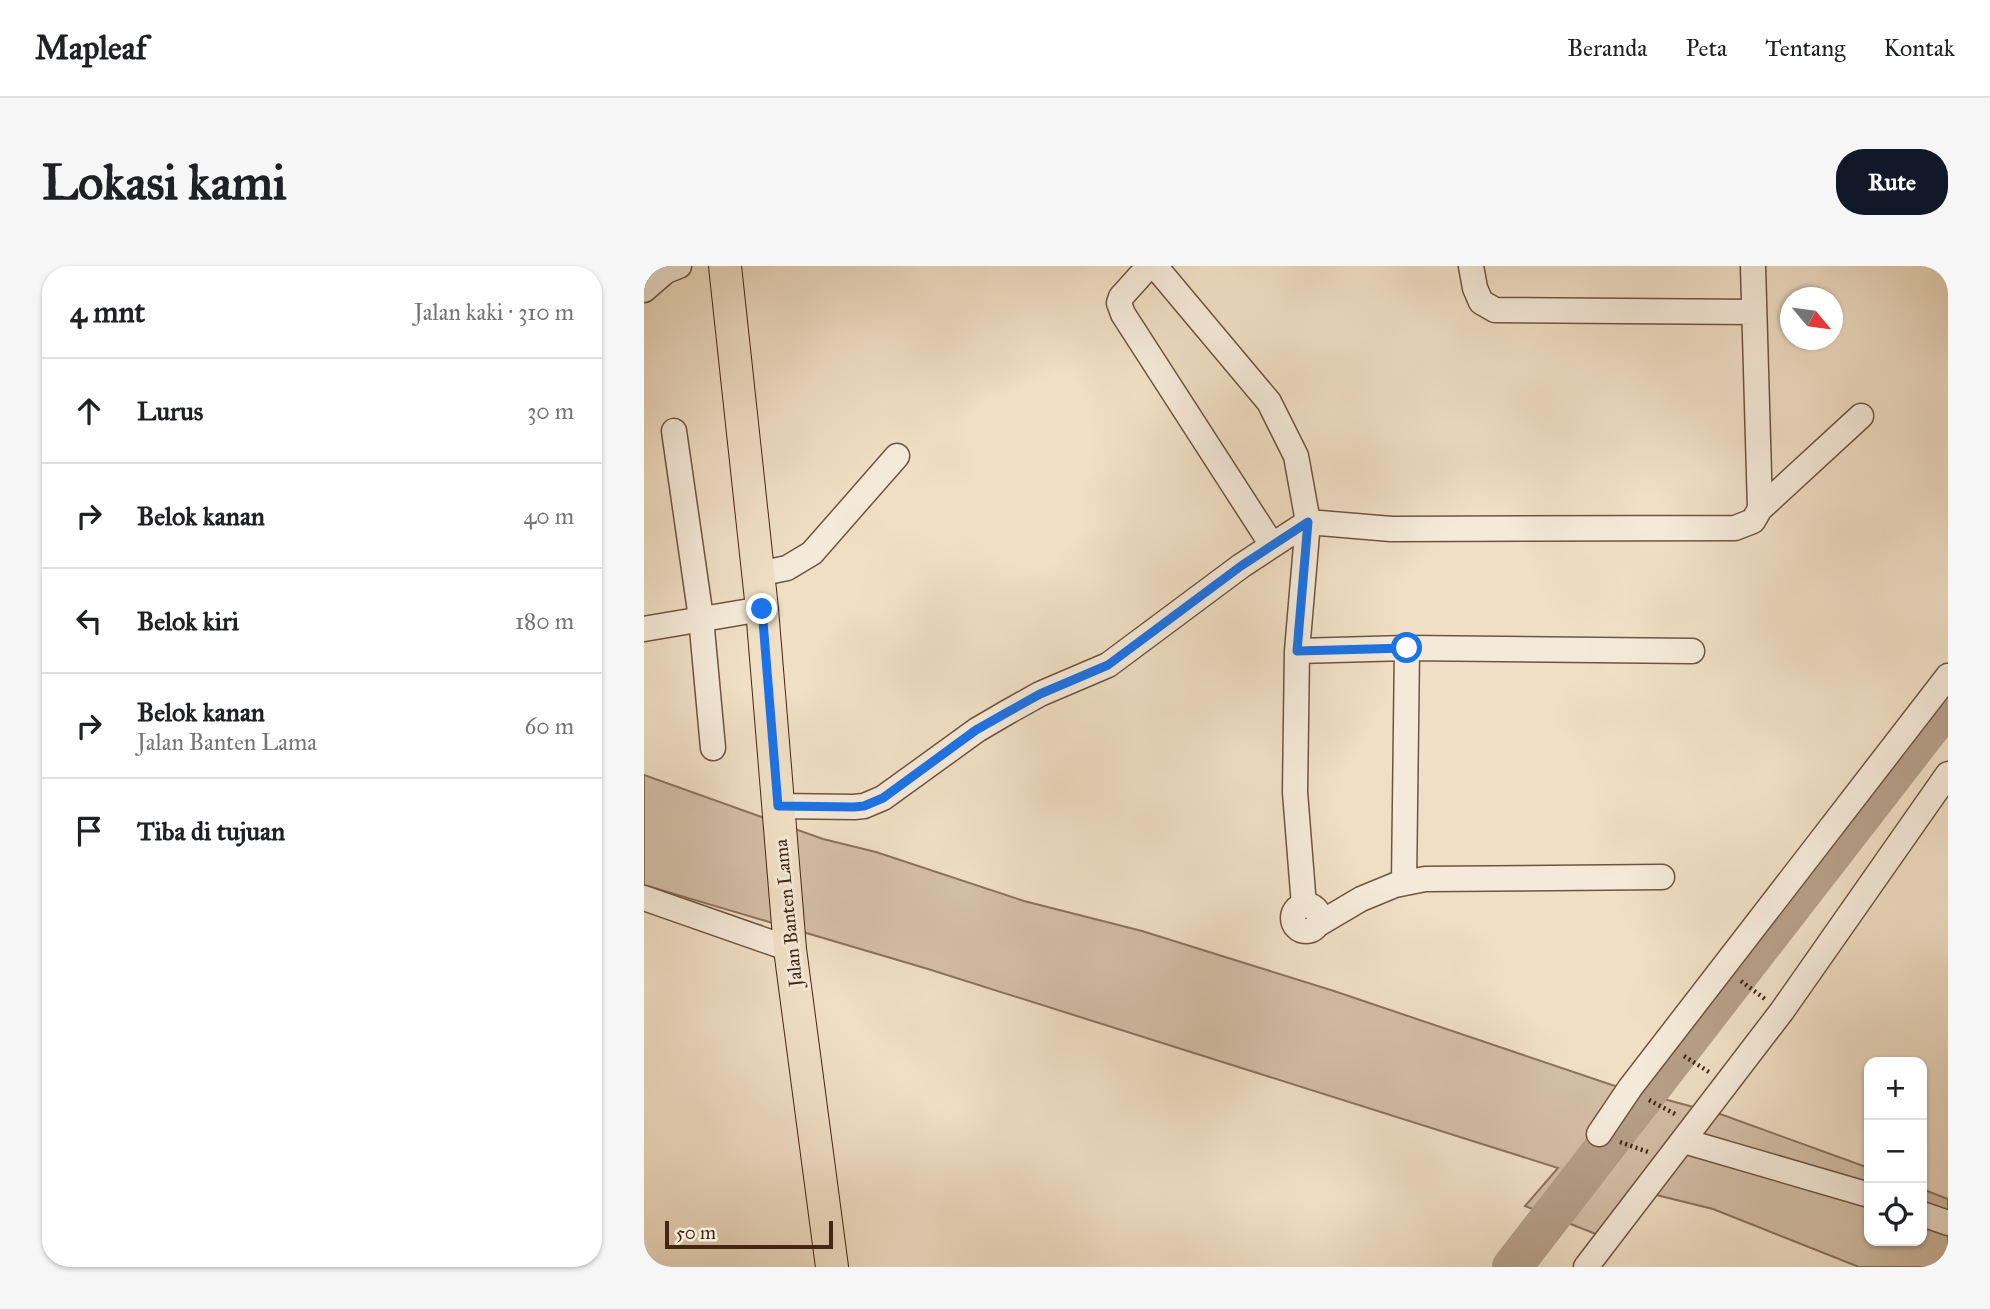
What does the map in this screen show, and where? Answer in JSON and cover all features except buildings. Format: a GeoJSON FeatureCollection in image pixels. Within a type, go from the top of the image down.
{"type":"FeatureCollection","features":[{"type":"Feature","properties":{"kind":"main road","name":"Jalan Banten Lama"},"geometry":{"type":"LineString","coordinates":[[725,266],[762,609],[790,948],[832,1267]]}},
{"type":"Feature","properties":{"kind":"street"},"geometry":{"type":"LineString","coordinates":[[644,290],[666,271],[679,266]]}},
{"type":"Feature","properties":{"kind":"street"},"geometry":{"type":"LineString","coordinates":[[1149,266],[1121,297],[1119,303],[1123,314],[1272,545]]}},
{"type":"Feature","properties":{"kind":"street"},"geometry":{"type":"LineString","coordinates":[[1155,266],[1269,402],[1296,456],[1308,522],[1297,651],[1295,792],[1310,915],[1404,883],[1425,879],[1662,877]]}},
{"type":"Feature","properties":{"kind":"street"},"geometry":{"type":"LineString","coordinates":[[1471,266],[1481,302],[1494,310],[1754,312]]}},
{"type":"Feature","properties":{"kind":"street"},"geometry":{"type":"LineString","coordinates":[[1753,266],[1760,509]]}},
{"type":"Feature","properties":{"kind":"street"},"geometry":{"type":"LineString","coordinates":[[778,806],[854,807],[883,798],[976,730],[1040,694],[1108,665],[1241,566],[1308,522],[1391,529],[1735,528],[1753,521],[1760,509],[1861,416]]}},
{"type":"Feature","properties":{"kind":"street"},"geometry":{"type":"LineString","coordinates":[[674,431],[701,618],[712,748]]}},
{"type":"Feature","properties":{"kind":"street"},"geometry":{"type":"LineString","coordinates":[[758,574],[787,568],[812,553],[897,456]]}},
{"type":"Feature","properties":{"kind":"street"},"geometry":{"type":"LineString","coordinates":[[644,629],[762,609]]}},
{"type":"Feature","properties":{"kind":"street"},"geometry":{"type":"LineString","coordinates":[[1297,651],[1407,648],[1692,651]]}},
{"type":"Feature","properties":{"kind":"street"},"geometry":{"type":"LineString","coordinates":[[1404,883],[1407,648]]}},
{"type":"Feature","properties":{"kind":"street"},"geometry":{"type":"LineString","coordinates":[[1609,1138],[1630,1088],[1948,676]]}},
{"type":"Feature","properties":{"kind":"street"},"geometry":{"type":"LineString","coordinates":[[1586,1267],[1683,1130],[1782,1011],[1948,774]]}},
{"type":"Feature","properties":{"kind":"street"},"geometry":{"type":"LineString","coordinates":[[644,898],[790,948]]}},
{"type":"Feature","properties":{"kind":"street"},"geometry":{"type":"LineString","coordinates":[[1683,1130],[1864,1193]]}},
{"type":"Feature","properties":{"kind":"street"},"geometry":{"type":"LineString","coordinates":[[1927,1216],[1948,1223]]}},
{"type":"Feature","properties":{"kind":"path"},"geometry":{"type":"LineString","coordinates":[[1732,974],[1766,999]]}},
{"type":"Feature","properties":{"kind":"path"},"geometry":{"type":"LineString","coordinates":[[1674,1050],[1716,1076]]}},
{"type":"Feature","properties":{"kind":"path"},"geometry":{"type":"LineString","coordinates":[[1640,1094],[1683,1130]]}},
{"type":"Feature","properties":{"kind":"path"},"geometry":{"type":"LineString","coordinates":[[1609,1138],[1658,1155]]}},
{"type":"Feature","properties":{"kind":"shaded area"},"geometry":{"type":"Polygon","coordinates":[[[644,775],[823,839],[876,852],[1024,901],[1142,931],[1334,991],[1612,1085],[1723,1115],[1864,1166],[1864,1246],[1927,1246],[1927,1191],[1948,1199],[1948,1267],[1859,1267],[1713,1209],[1648,1193],[1616,1242],[1525,1206],[1558,1168],[928,969],[644,885],[644,775]]]}},
{"type":"Feature","properties":{"kind":"waterway"},"geometry":{"type":"LineString","coordinates":[[1512,1267],[1948,704]]}},
{"type":"Feature","properties":{"kind":"route"},"geometry":{"type":"LineString","coordinates":[[762,609],[778,806],[854,807],[883,798],[976,730],[1040,694],[1108,665],[1241,566],[1308,522],[1297,651],[1407,648]]}}]}
